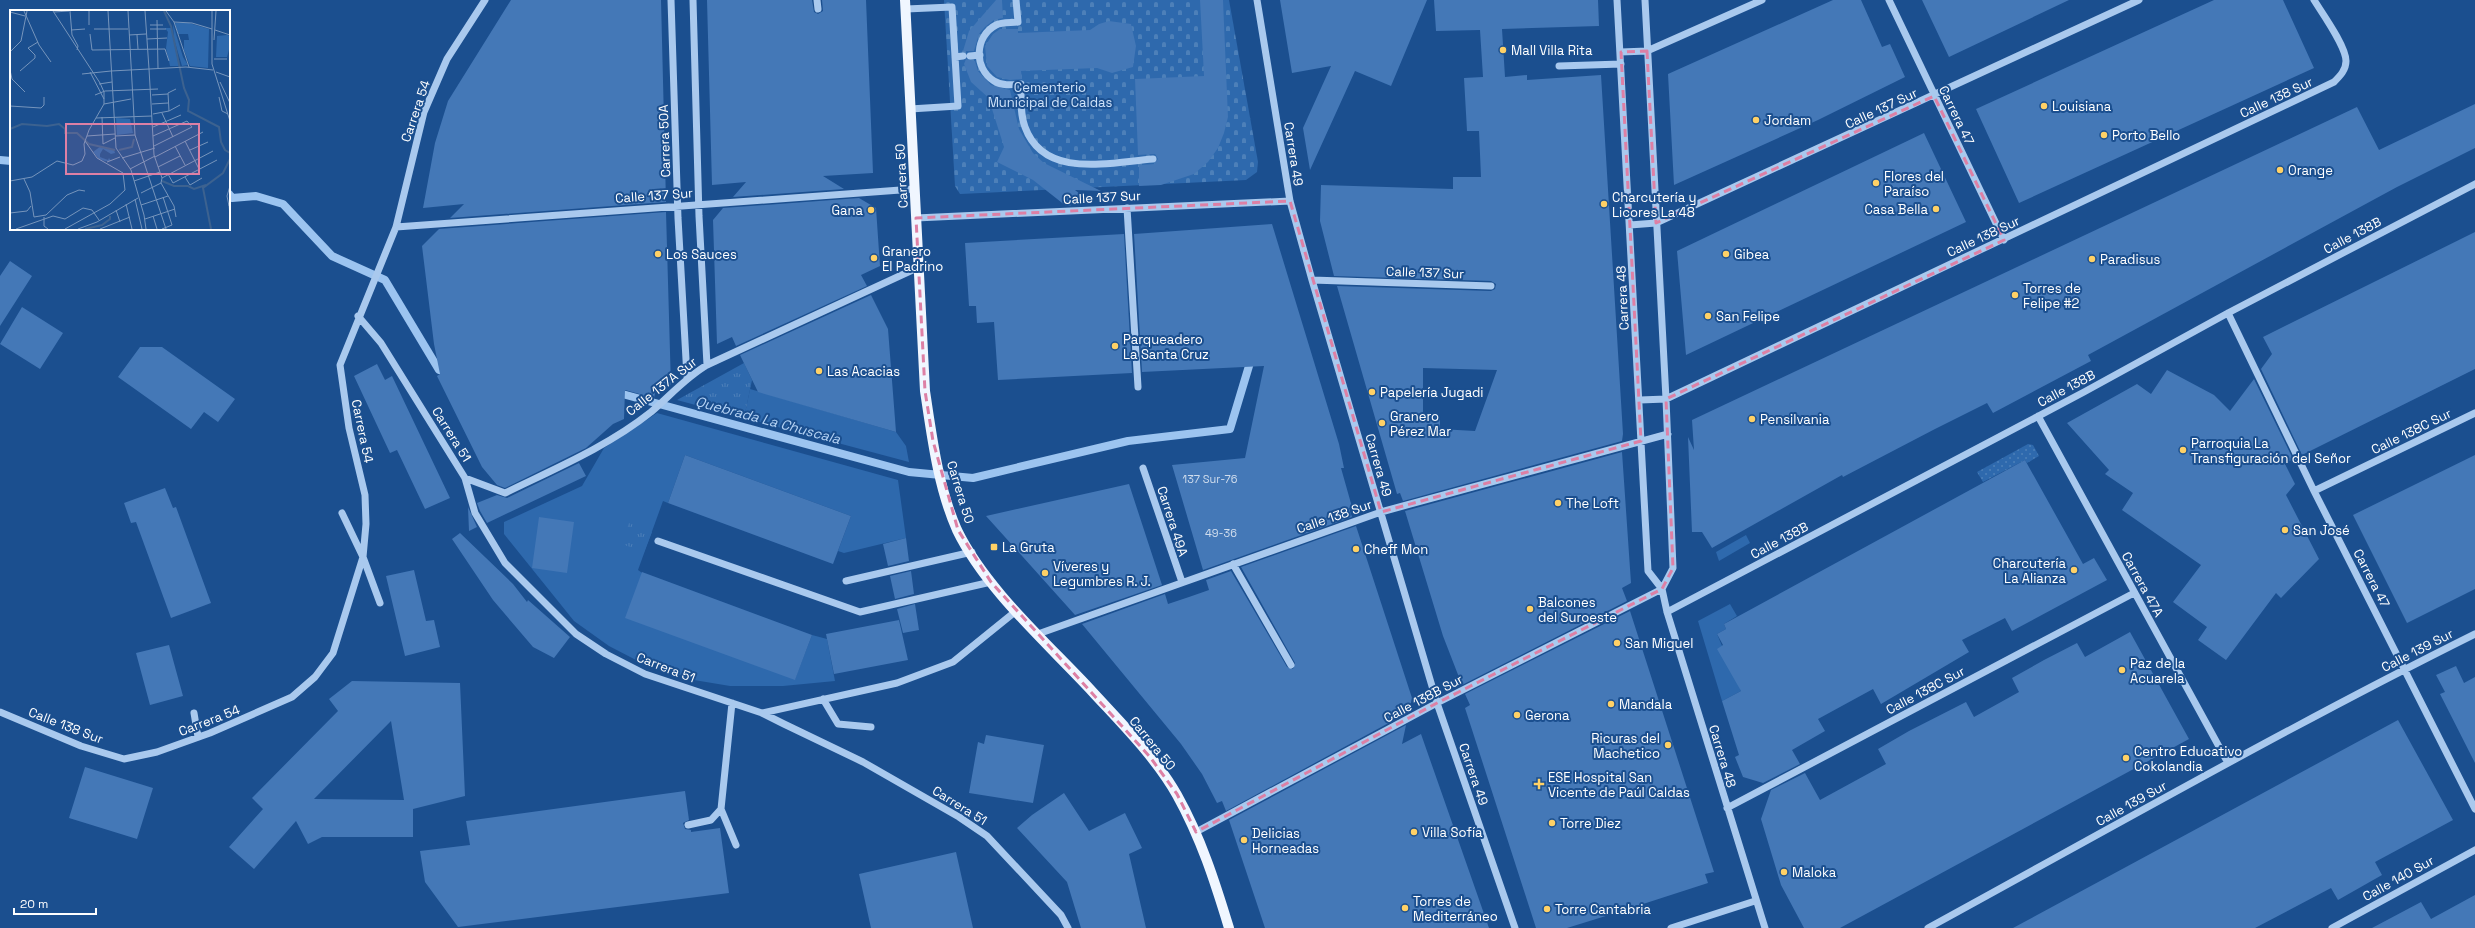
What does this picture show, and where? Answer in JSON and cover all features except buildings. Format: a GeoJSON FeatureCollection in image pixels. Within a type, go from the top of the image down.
{"type":"FeatureCollection","features":[{"type":"Feature","properties":{"kind":"main road","name":"Carrera 50"},"geometry":{"type":"LineString","coordinates":[[906,5],[925,391],[933,441],[944,491],[958,530],[991,582],[1150,757],[1177,794],[1208,859],[1229,928]]}},
{"type":"Feature","properties":{"kind":"street","name":"Carrera 54"},"geometry":{"type":"LineString","coordinates":[[124,759],[157,752],[198,737],[292,697],[316,677],[333,653],[363,557],[366,524],[365,495],[349,428],[340,365],[358,316],[396,227],[424,112],[447,59],[485,0]]}},
{"type":"Feature","properties":{"kind":"street","name":"Carrera 50A"},"geometry":{"type":"LineString","coordinates":[[671,0],[678,205],[687,377]]}},
{"type":"Feature","properties":{"kind":"street"},"geometry":{"type":"LineString","coordinates":[[693,0],[698,204],[707,365]]}},
{"type":"Feature","properties":{"kind":"street"},"geometry":{"type":"LineString","coordinates":[[817,0],[818,9]]}},
{"type":"Feature","properties":{"kind":"street"},"geometry":{"type":"LineString","coordinates":[[1016,0],[1018,22],[998,24],[989,30],[982,38],[980,55],[981,66],[986,75],[994,82],[1003,85],[1021,84],[1025,127],[1033,143],[1054,159],[1071,164],[1153,159]]}},
{"type":"Feature","properties":{"kind":"street","name":"Carrera 49"},"geometry":{"type":"LineString","coordinates":[[1256,0],[1290,201],[1312,280],[1437,703],[1515,928]]}},
{"type":"Feature","properties":{"kind":"street","name":"Carrera 48"},"geometry":{"type":"LineString","coordinates":[[1617,0],[1640,400],[1648,571],[1662,589],[1667,612],[1765,928]]}},
{"type":"Feature","properties":{"kind":"street"},"geometry":{"type":"LineString","coordinates":[[1644,0],[1668,434],[1673,568],[1662,589]]}},
{"type":"Feature","properties":{"kind":"street"},"geometry":{"type":"LineString","coordinates":[[1620,52],[1647,51],[1762,0]]}},
{"type":"Feature","properties":{"kind":"street","name":"Carrera 47"},"geometry":{"type":"LineString","coordinates":[[1889,0],[2004,240]]}},
{"type":"Feature","properties":{"kind":"street","name":"Calle 137 Sur"},"geometry":{"type":"LineString","coordinates":[[1630,225],[1656,223],[1934,96],[2139,0]]}},
{"type":"Feature","properties":{"kind":"street","name":"Calle 138 Sur"},"geometry":{"type":"LineString","coordinates":[[1640,400],[1666,398],[2004,240],[2334,82],[2343,71],[2346,60],[2342,48],[2314,0]]}},
{"type":"Feature","properties":{"kind":"street"},"geometry":{"type":"LineString","coordinates":[[906,5],[952,7],[958,106],[910,109]]}},
{"type":"Feature","properties":{"kind":"street"},"geometry":{"type":"LineString","coordinates":[[955,57],[980,55]]}},
{"type":"Feature","properties":{"kind":"street"},"geometry":{"type":"LineString","coordinates":[[1559,66],[1621,64]]}},
{"type":"Feature","properties":{"kind":"street","name":"Calle 138B"},"geometry":{"type":"LineString","coordinates":[[1667,612],[2038,416],[2228,313],[2475,184]]}},
{"type":"Feature","properties":{"kind":"street","name":"Calle 137 Sur"},"geometry":{"type":"LineString","coordinates":[[396,227],[678,205],[914,189]]}},
{"type":"Feature","properties":{"kind":"street","name":"Calle 137 Sur"},"geometry":{"type":"LineString","coordinates":[[916,218],[1290,201]]}},
{"type":"Feature","properties":{"kind":"street"},"geometry":{"type":"LineString","coordinates":[[1127,208],[1138,387]]}},
{"type":"Feature","properties":{"kind":"street","name":"Calle 137A Sur"},"geometry":{"type":"LineString","coordinates":[[465,478],[504,493],[600,446],[651,412],[687,377],[707,365],[919,267]]}},
{"type":"Feature","properties":{"kind":"street","name":"Calle 137 Sur"},"geometry":{"type":"LineString","coordinates":[[1312,280],[1491,286]]}},
{"type":"Feature","properties":{"kind":"street","name":"Carrera 47"},"geometry":{"type":"LineString","coordinates":[[2228,313],[2314,491],[2475,809]]}},
{"type":"Feature","properties":{"kind":"street","name":"Carrera 51"},"geometry":{"type":"LineString","coordinates":[[358,316],[381,343],[465,478],[474,513],[505,563],[576,634],[606,654],[645,674],[762,713],[864,762],[959,817],[981,832],[1061,915],[1068,928]]}},
{"type":"Feature","properties":{"kind":"street","name":"Calle 138C Sur"},"geometry":{"type":"LineString","coordinates":[[2314,491],[2475,413]]}},
{"type":"Feature","properties":{"kind":"street","name":"Carrera 47A"},"geometry":{"type":"LineString","coordinates":[[2038,416],[2228,763]]}},
{"type":"Feature","properties":{"kind":"street","name":"Calle 138 Sur"},"geometry":{"type":"LineString","coordinates":[[1038,634],[1381,512],[1668,434]]}},
{"type":"Feature","properties":{"kind":"street","name":"Carrera 49A"},"geometry":{"type":"LineString","coordinates":[[1143,468],[1182,582]]}},
{"type":"Feature","properties":{"kind":"street"},"geometry":{"type":"LineString","coordinates":[[342,513],[363,557],[380,603]]}},
{"type":"Feature","properties":{"kind":"street"},"geometry":{"type":"LineString","coordinates":[[658,541],[860,612],[991,582]]}},
{"type":"Feature","properties":{"kind":"street"},"geometry":{"type":"LineString","coordinates":[[846,581],[972,552]]}},
{"type":"Feature","properties":{"kind":"street"},"geometry":{"type":"LineString","coordinates":[[1233,564],[1291,665]]}},
{"type":"Feature","properties":{"kind":"street","name":"Calle 138B Sur"},"geometry":{"type":"LineString","coordinates":[[1196,832],[1437,703],[1662,589]]}},
{"type":"Feature","properties":{"kind":"street","name":"Calle 138C Sur"},"geometry":{"type":"LineString","coordinates":[[1727,808],[2134,593]]}},
{"type":"Feature","properties":{"kind":"street"},"geometry":{"type":"LineString","coordinates":[[762,713],[897,683],[953,662],[1016,611]]}},
{"type":"Feature","properties":{"kind":"street","name":"Calle 139 Sur"},"geometry":{"type":"LineString","coordinates":[[1928,928],[2228,763],[2405,669],[2475,634]]}},
{"type":"Feature","properties":{"kind":"street"},"geometry":{"type":"LineString","coordinates":[[823,700],[838,724],[871,727]]}},
{"type":"Feature","properties":{"kind":"street"},"geometry":{"type":"LineString","coordinates":[[732,703],[721,809],[736,845]]}},
{"type":"Feature","properties":{"kind":"street","name":"Calle 138 Sur"},"geometry":{"type":"LineString","coordinates":[[0,712],[82,746],[124,759]]}},
{"type":"Feature","properties":{"kind":"street"},"geometry":{"type":"LineString","coordinates":[[194,713],[198,737]]}},
{"type":"Feature","properties":{"kind":"street"},"geometry":{"type":"LineString","coordinates":[[688,825],[711,820],[721,809]]}},
{"type":"Feature","properties":{"kind":"street","name":"Calle 140 Sur"},"geometry":{"type":"LineString","coordinates":[[2332,928],[2475,850]]}},
{"type":"Feature","properties":{"kind":"street"},"geometry":{"type":"LineString","coordinates":[[1671,928],[1756,901]]}},
{"type":"Feature","properties":{"kind":"highlighted area"},"geometry":{"type":"Polygon","coordinates":[[[1647,51],[1656,223],[1934,96],[2004,240],[1666,399],[1673,568],[1662,589],[1437,703],[1196,832],[1177,794],[1150,757],[991,582],[958,530],[933,441],[925,391],[916,218],[1290,201],[1381,512],[1641,441],[1621,52],[1647,51]]]}},
{"type":"Feature","properties":{"kind":"green space","name":"Cementerio Municipal de Caldas"},"geometry":{"type":"Polygon","coordinates":[[[944,0],[1229,0],[1258,162],[1257,172],[1246,180],[960,194],[955,186],[944,0]]]}},
{"type":"Feature","properties":{"kind":"green space"},"geometry":{"type":"Polygon","coordinates":[[[744,363],[752,380],[744,418],[677,400],[744,363]]]}},
{"type":"Feature","properties":{"kind":"green space"},"geometry":{"type":"Polygon","coordinates":[[[750,389],[896,432],[906,446],[909,462],[744,418],[750,389]]]}},
{"type":"Feature","properties":{"kind":"green space"},"geometry":{"type":"Polygon","coordinates":[[[657,413],[898,480],[906,538],[844,553],[838,551],[851,516],[685,455],[668,503],[663,501],[638,570],[795,679],[812,635],[827,639],[835,681],[783,686],[730,686],[694,680],[636,660],[609,646],[574,621],[504,534],[504,522],[582,486],[604,448],[657,413]]]}},
{"type":"Feature","properties":{"kind":"green space"},"geometry":{"type":"Polygon","coordinates":[[[2028,444],[2033,445],[2039,456],[2027,463],[2025,460],[1983,482],[1977,472],[2028,444]]]}},
{"type":"Feature","properties":{"kind":"green space"},"geometry":{"type":"Polygon","coordinates":[[[629,523],[652,532],[644,552],[622,544],[629,523]]]}},
{"type":"Feature","properties":{"kind":"green space"},"geometry":{"type":"Polygon","coordinates":[[[1746,535],[1750,543],[1719,561],[1716,552],[1746,535]]]}},
{"type":"Feature","properties":{"kind":"green space"},"geometry":{"type":"Polygon","coordinates":[[[1730,604],[1737,616],[1724,624],[1726,629],[1717,634],[1741,691],[1722,701],[1698,621],[1730,604]]]}},
{"type":"Feature","properties":{"kind":"waterway","name":"Quebrada La Chuscala"},"geometry":{"type":"LineString","coordinates":[[0,160],[10,161]]}},
{"type":"Feature","properties":{"kind":"waterway","name":"Quebrada La Chuscala"},"geometry":{"type":"LineString","coordinates":[[230,195],[232,198],[256,196],[283,204],[332,256],[385,280],[439,370],[449,373]]}},
{"type":"Feature","properties":{"kind":"waterway","name":"Quebrada La Chuscala"},"geometry":{"type":"LineString","coordinates":[[615,392],[909,472],[973,478],[1128,441],[1230,429],[1252,356]]}},
{"type":"Feature","properties":{"kind":"place","name":"Mall Villa Rita"},"geometry":{"type":"Point","coordinates":[1503,50]}},
{"type":"Feature","properties":{"kind":"place","name":"Louisiana"},"geometry":{"type":"Point","coordinates":[2044,106]}},
{"type":"Feature","properties":{"kind":"place","name":"Jordam"},"geometry":{"type":"Point","coordinates":[1756,120]}},
{"type":"Feature","properties":{"kind":"place","name":"Porto Bello"},"geometry":{"type":"Point","coordinates":[2104,135]}},
{"type":"Feature","properties":{"kind":"place","name":"Orange"},"geometry":{"type":"Point","coordinates":[2280,170]}},
{"type":"Feature","properties":{"kind":"place","name":"Flores del Paraíso"},"geometry":{"type":"Point","coordinates":[1876,183]}},
{"type":"Feature","properties":{"kind":"place","name":"Charcutería y Licores La 48"},"geometry":{"type":"Point","coordinates":[1604,204]}},
{"type":"Feature","properties":{"kind":"place","name":"Casa Bella"},"geometry":{"type":"Point","coordinates":[1936,209]}},
{"type":"Feature","properties":{"kind":"place","name":"Gana"},"geometry":{"type":"Point","coordinates":[871,210]}},
{"type":"Feature","properties":{"kind":"place","name":"Los Sauces"},"geometry":{"type":"Point","coordinates":[658,254]}},
{"type":"Feature","properties":{"kind":"place","name":"Gibea"},"geometry":{"type":"Point","coordinates":[1726,254]}},
{"type":"Feature","properties":{"kind":"place","name":"Granero El Padrino"},"geometry":{"type":"Point","coordinates":[874,258]}},
{"type":"Feature","properties":{"kind":"place","name":"Paradisus"},"geometry":{"type":"Point","coordinates":[2092,259]}},
{"type":"Feature","properties":{"kind":"place","name":"Torres de Felipe #2"},"geometry":{"type":"Point","coordinates":[2015,295]}},
{"type":"Feature","properties":{"kind":"place","name":"San Felipe"},"geometry":{"type":"Point","coordinates":[1708,316]}},
{"type":"Feature","properties":{"kind":"place","name":"Parqueadero La Santa Cruz"},"geometry":{"type":"Point","coordinates":[1115,346]}},
{"type":"Feature","properties":{"kind":"place","name":"Las Acacias"},"geometry":{"type":"Point","coordinates":[819,371]}},
{"type":"Feature","properties":{"kind":"place","name":"Papelería Jugadi"},"geometry":{"type":"Point","coordinates":[1372,392]}},
{"type":"Feature","properties":{"kind":"place","name":"Pensilvania"},"geometry":{"type":"Point","coordinates":[1752,419]}},
{"type":"Feature","properties":{"kind":"place","name":"Granero Pérez Mar"},"geometry":{"type":"Point","coordinates":[1382,423]}},
{"type":"Feature","properties":{"kind":"place","name":"Parroquia La Transfiguración del Señor"},"geometry":{"type":"Point","coordinates":[2183,450]}},
{"type":"Feature","properties":{"kind":"place","name":"The Loft"},"geometry":{"type":"Point","coordinates":[1558,503]}},
{"type":"Feature","properties":{"kind":"place","name":"San José"},"geometry":{"type":"Point","coordinates":[2285,530]}},
{"type":"Feature","properties":{"kind":"place","name":"La Gruta"},"geometry":{"type":"Point","coordinates":[994,547]}},
{"type":"Feature","properties":{"kind":"place","name":"Cheff Mon"},"geometry":{"type":"Point","coordinates":[1356,549]}},
{"type":"Feature","properties":{"kind":"place","name":"Charcutería La Alianza"},"geometry":{"type":"Point","coordinates":[2074,570]}},
{"type":"Feature","properties":{"kind":"place","name":"Víveres y Legumbres R. J."},"geometry":{"type":"Point","coordinates":[1045,573]}},
{"type":"Feature","properties":{"kind":"place","name":"Balcones del Suroeste"},"geometry":{"type":"Point","coordinates":[1530,609]}},
{"type":"Feature","properties":{"kind":"place","name":"San Miguel"},"geometry":{"type":"Point","coordinates":[1617,643]}},
{"type":"Feature","properties":{"kind":"place","name":"Paz de la Acuarela"},"geometry":{"type":"Point","coordinates":[2122,670]}},
{"type":"Feature","properties":{"kind":"place","name":"Mandala"},"geometry":{"type":"Point","coordinates":[1611,704]}},
{"type":"Feature","properties":{"kind":"place","name":"Gerona"},"geometry":{"type":"Point","coordinates":[1517,715]}},
{"type":"Feature","properties":{"kind":"place","name":"Ricuras del Machetico"},"geometry":{"type":"Point","coordinates":[1668,745]}},
{"type":"Feature","properties":{"kind":"place","name":"Centro Educativo Cokolandia"},"geometry":{"type":"Point","coordinates":[2126,758]}},
{"type":"Feature","properties":{"kind":"place","name":"ESE Hospital San Vicente de Paúl Caldas"},"geometry":{"type":"Point","coordinates":[1539,784]}},
{"type":"Feature","properties":{"kind":"place","name":"Torre Diez"},"geometry":{"type":"Point","coordinates":[1552,823]}},
{"type":"Feature","properties":{"kind":"place","name":"Villa Sofía"},"geometry":{"type":"Point","coordinates":[1414,832]}},
{"type":"Feature","properties":{"kind":"place","name":"Delicias Horneadas"},"geometry":{"type":"Point","coordinates":[1244,840]}},
{"type":"Feature","properties":{"kind":"place","name":"Maloka"},"geometry":{"type":"Point","coordinates":[1784,872]}},
{"type":"Feature","properties":{"kind":"place","name":"Torres de Mediterráneo"},"geometry":{"type":"Point","coordinates":[1405,908]}},
{"type":"Feature","properties":{"kind":"place","name":"Torre Cantabria"},"geometry":{"type":"Point","coordinates":[1547,909]}}]}
